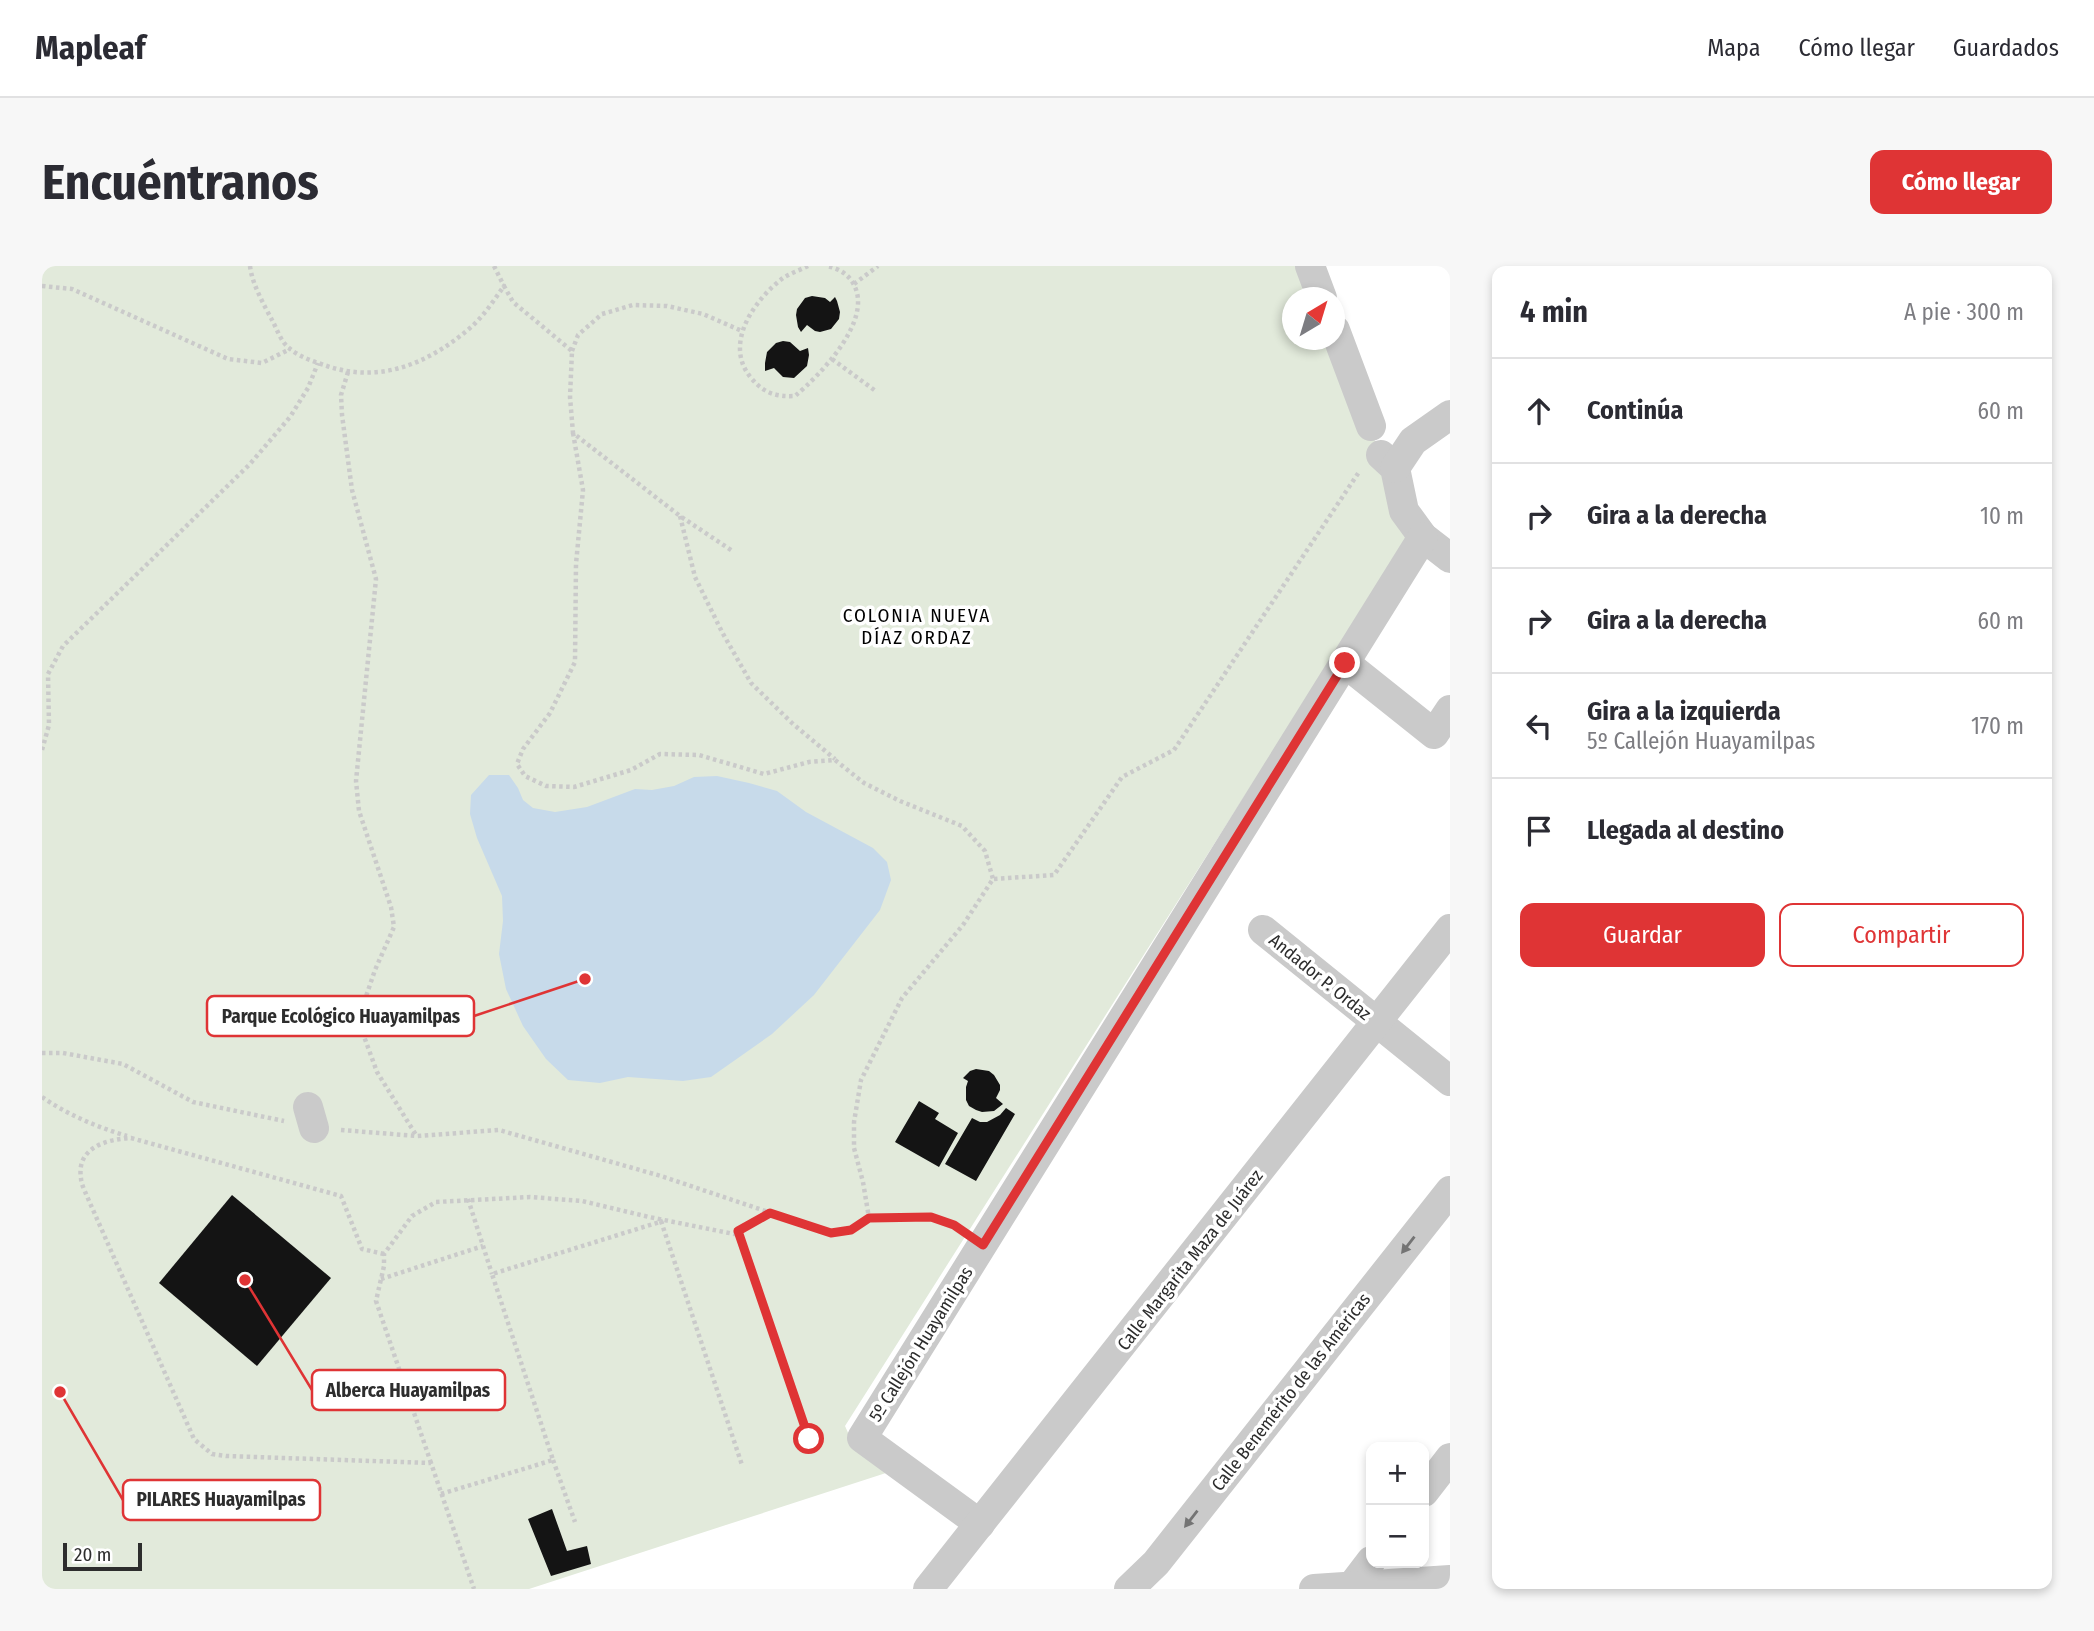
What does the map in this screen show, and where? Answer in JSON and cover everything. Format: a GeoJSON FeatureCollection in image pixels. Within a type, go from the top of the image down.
{"type":"FeatureCollection","features":[{"type":"Feature","properties":{"kind":"street"},"geometry":{"type":"LineString","coordinates":[[1310,266],[1318,287]]}},
{"type":"Feature","properties":{"kind":"street"},"geometry":{"type":"LineString","coordinates":[[1342,350],[1371,426]]}},
{"type":"Feature","properties":{"kind":"street"},"geometry":{"type":"LineString","coordinates":[[1450,415],[1388,461],[1404,511],[1423,537],[1450,558]]}},
{"type":"Feature","properties":{"kind":"street","name":"5º Callejón Huayamilpas"},"geometry":{"type":"LineString","coordinates":[[980,1524],[862,1438],[1423,537]]}},
{"type":"Feature","properties":{"kind":"street"},"geometry":{"type":"LineString","coordinates":[[1345,663],[1442,722]]}},
{"type":"Feature","properties":{"kind":"street","name":"Calle Margarita Maza de Juárez"},"geometry":{"type":"LineString","coordinates":[[928,1589],[1450,929]]}},
{"type":"Feature","properties":{"kind":"street","name":"Andador P. Ordaz"},"geometry":{"type":"LineString","coordinates":[[1263,930],[1450,1081]]}},
{"type":"Feature","properties":{"kind":"street","name":"Calle Benemérito de las Américas"},"geometry":{"type":"LineString","coordinates":[[1129,1589],[1156,1563],[1450,1191]]}},
{"type":"Feature","properties":{"kind":"street"},"geometry":{"type":"LineString","coordinates":[[1429,1485],[1450,1458]]}},
{"type":"Feature","properties":{"kind":"street"},"geometry":{"type":"LineString","coordinates":[[1352,1586],[1366,1568]]}},
{"type":"Feature","properties":{"kind":"street"},"geometry":{"type":"LineString","coordinates":[[1314,1589],[1450,1580]]}},
{"type":"Feature","properties":{"kind":"path"},"geometry":{"type":"LineString","coordinates":[[250,266],[267,310],[287,347],[318,363],[348,372],[375,374],[398,370],[429,355],[472,327],[504,286]]}},
{"type":"Feature","properties":{"kind":"path"},"geometry":{"type":"LineString","coordinates":[[495,266],[513,302],[572,351]]}},
{"type":"Feature","properties":{"kind":"path"},"geometry":{"type":"LineString","coordinates":[[808,266],[786,276],[768,290],[742,331],[740,359],[745,371],[758,387],[778,397],[795,396],[822,372],[847,336],[858,314],[859,296],[851,278],[834,267],[826,266]]}},
{"type":"Feature","properties":{"kind":"path"},"geometry":{"type":"LineString","coordinates":[[854,284],[878,266]]}},
{"type":"Feature","properties":{"kind":"path"},"geometry":{"type":"LineString","coordinates":[[42,286],[72,289],[228,359],[262,363],[290,349]]}},
{"type":"Feature","properties":{"kind":"path"},"geometry":{"type":"LineString","coordinates":[[742,331],[702,314],[667,306],[633,305],[602,314],[578,335],[572,351],[570,397],[583,490],[576,564],[575,662],[550,713],[523,749],[517,764],[525,776],[546,786],[574,787],[631,770],[660,754],[699,755],[764,774],[808,762],[835,760]]}},
{"type":"Feature","properties":{"kind":"path"},"geometry":{"type":"LineString","coordinates":[[832,359],[877,392]]}},
{"type":"Feature","properties":{"kind":"path"},"geometry":{"type":"LineString","coordinates":[[42,750],[49,724],[48,674],[62,646],[250,464],[290,416],[318,363]]}},
{"type":"Feature","properties":{"kind":"path"},"geometry":{"type":"LineString","coordinates":[[348,372],[341,395],[352,490],[376,579],[356,781],[359,811],[391,907],[394,927],[358,1020],[377,1072],[417,1136]]}},
{"type":"Feature","properties":{"kind":"path"},"geometry":{"type":"LineString","coordinates":[[573,433],[680,516],[734,552]]}},
{"type":"Feature","properties":{"kind":"path"},"geometry":{"type":"LineString","coordinates":[[993,879],[1054,875],[1122,777],[1174,750],[1369,457],[1388,461]]}},
{"type":"Feature","properties":{"kind":"path"},"geometry":{"type":"LineString","coordinates":[[680,516],[695,577],[751,683],[793,724],[864,783],[962,826],[985,852],[993,879]]}},
{"type":"Feature","properties":{"kind":"path"},"geometry":{"type":"LineString","coordinates":[[869,1218],[854,1148],[854,1122],[861,1080],[902,998],[962,925],[993,879]]}},
{"type":"Feature","properties":{"kind":"path"},"geometry":{"type":"LineString","coordinates":[[42,1053],[62,1053],[123,1064],[193,1102],[311,1117],[417,1136],[499,1130],[661,1175],[831,1233],[851,1230],[869,1218],[931,1217],[954,1225],[983,1245]]}},
{"type":"Feature","properties":{"kind":"path"},"geometry":{"type":"LineString","coordinates":[[42,1097],[86,1121],[131,1138],[341,1196],[362,1249],[384,1254]]}},
{"type":"Feature","properties":{"kind":"path"},"geometry":{"type":"LineString","coordinates":[[131,1138],[111,1139],[92,1148],[83,1160],[80,1176],[194,1439],[212,1454],[226,1456],[431,1463]]}},
{"type":"Feature","properties":{"kind":"path"},"geometry":{"type":"LineString","coordinates":[[474,1589],[376,1301],[384,1254],[412,1216],[436,1202],[530,1197],[582,1201],[663,1221],[734,1234],[770,1213]]}},
{"type":"Feature","properties":{"kind":"path"},"geometry":{"type":"LineString","coordinates":[[468,1199],[575,1522]]}},
{"type":"Feature","properties":{"kind":"path"},"geometry":{"type":"LineString","coordinates":[[492,1274],[663,1221]]}},
{"type":"Feature","properties":{"kind":"path"},"geometry":{"type":"LineString","coordinates":[[663,1221],[742,1465]]}},
{"type":"Feature","properties":{"kind":"path"},"geometry":{"type":"LineString","coordinates":[[738,1231],[809,1439]]}},
{"type":"Feature","properties":{"kind":"path"},"geometry":{"type":"LineString","coordinates":[[381,1279],[483,1246]]}},
{"type":"Feature","properties":{"kind":"path"},"geometry":{"type":"LineString","coordinates":[[441,1494],[553,1461]]}},
{"type":"Feature","properties":{"kind":"green space"},"geometry":{"type":"Polygon","coordinates":[[[42,266],[1304,266],[1313,287],[1282,287],[1282,350],[1338,350],[1412,532],[845,1426],[855,1448],[889,1472],[529,1589],[42,1589],[42,266]]]}},
{"type":"Feature","properties":{"kind":"water"},"geometry":{"type":"Polygon","coordinates":[[[489,775],[509,775],[523,800],[533,808],[555,812],[587,807],[635,789],[652,790],[674,786],[694,777],[717,776],[749,783],[777,791],[806,812],[873,848],[887,862],[891,880],[880,910],[814,995],[772,1034],[711,1077],[683,1081],[628,1077],[600,1083],[568,1080],[546,1059],[523,1026],[506,989],[499,954],[503,921],[502,896],[477,838],[470,814],[471,795],[489,775]]]}},
{"type":"Feature","properties":{"kind":"building"},"geometry":{"type":"Polygon","coordinates":[[[835,297],[840,312],[839,319],[831,329],[820,332],[807,325],[801,332],[798,327],[797,309],[805,298],[825,298],[830,302],[835,297]]]}},
{"type":"Feature","properties":{"kind":"building"},"geometry":{"type":"Polygon","coordinates":[[[790,342],[800,351],[808,348],[807,366],[794,378],[783,377],[774,368],[765,371],[767,352],[776,343],[790,342]]]}},
{"type":"Feature","properties":{"kind":"building"},"geometry":{"type":"Polygon","coordinates":[[[976,1069],[989,1071],[1000,1085],[996,1098],[1003,1104],[994,1111],[976,1110],[969,1106],[966,1100],[968,1081],[963,1078],[976,1069]]]}},
{"type":"Feature","properties":{"kind":"building"},"geometry":{"type":"Polygon","coordinates":[[[919,1101],[939,1113],[935,1119],[958,1133],[939,1167],[895,1142],[919,1101]]]}},
{"type":"Feature","properties":{"kind":"building"},"geometry":{"type":"Polygon","coordinates":[[[1006,1108],[1015,1114],[976,1181],[945,1164],[972,1118],[987,1122],[1006,1108]]]}},
{"type":"Feature","properties":{"kind":"building"},"geometry":{"type":"Polygon","coordinates":[[[232,1195],[331,1278],[257,1366],[159,1283],[232,1195]]]}},
{"type":"Feature","properties":{"kind":"building"},"geometry":{"type":"Polygon","coordinates":[[[552,1509],[567,1551],[587,1546],[591,1564],[551,1576],[528,1519],[552,1509]]]}},
{"type":"Feature","properties":{"kind":"place","name":"Parque Ecológico Huayamilpas"},"geometry":{"type":"Point","coordinates":[585,979]}},
{"type":"Feature","properties":{"kind":"place","name":"Alberca Huayamilpas"},"geometry":{"type":"Point","coordinates":[245,1280]}},
{"type":"Feature","properties":{"kind":"place","name":"PILARES Huayamilpas"},"geometry":{"type":"Point","coordinates":[60,1392]}},
{"type":"Feature","properties":{"kind":"district","name":"COLONIA NUEVA DÍAZ ORDAZ"},"geometry":{"type":"Point","coordinates":[917,626]}},
{"type":"Feature","properties":{"kind":"route"},"geometry":{"type":"LineString","coordinates":[[809,1439],[738,1231],[770,1213],[831,1233],[851,1230],[869,1218],[931,1217],[954,1225],[983,1245],[1345,663]]}}]}
